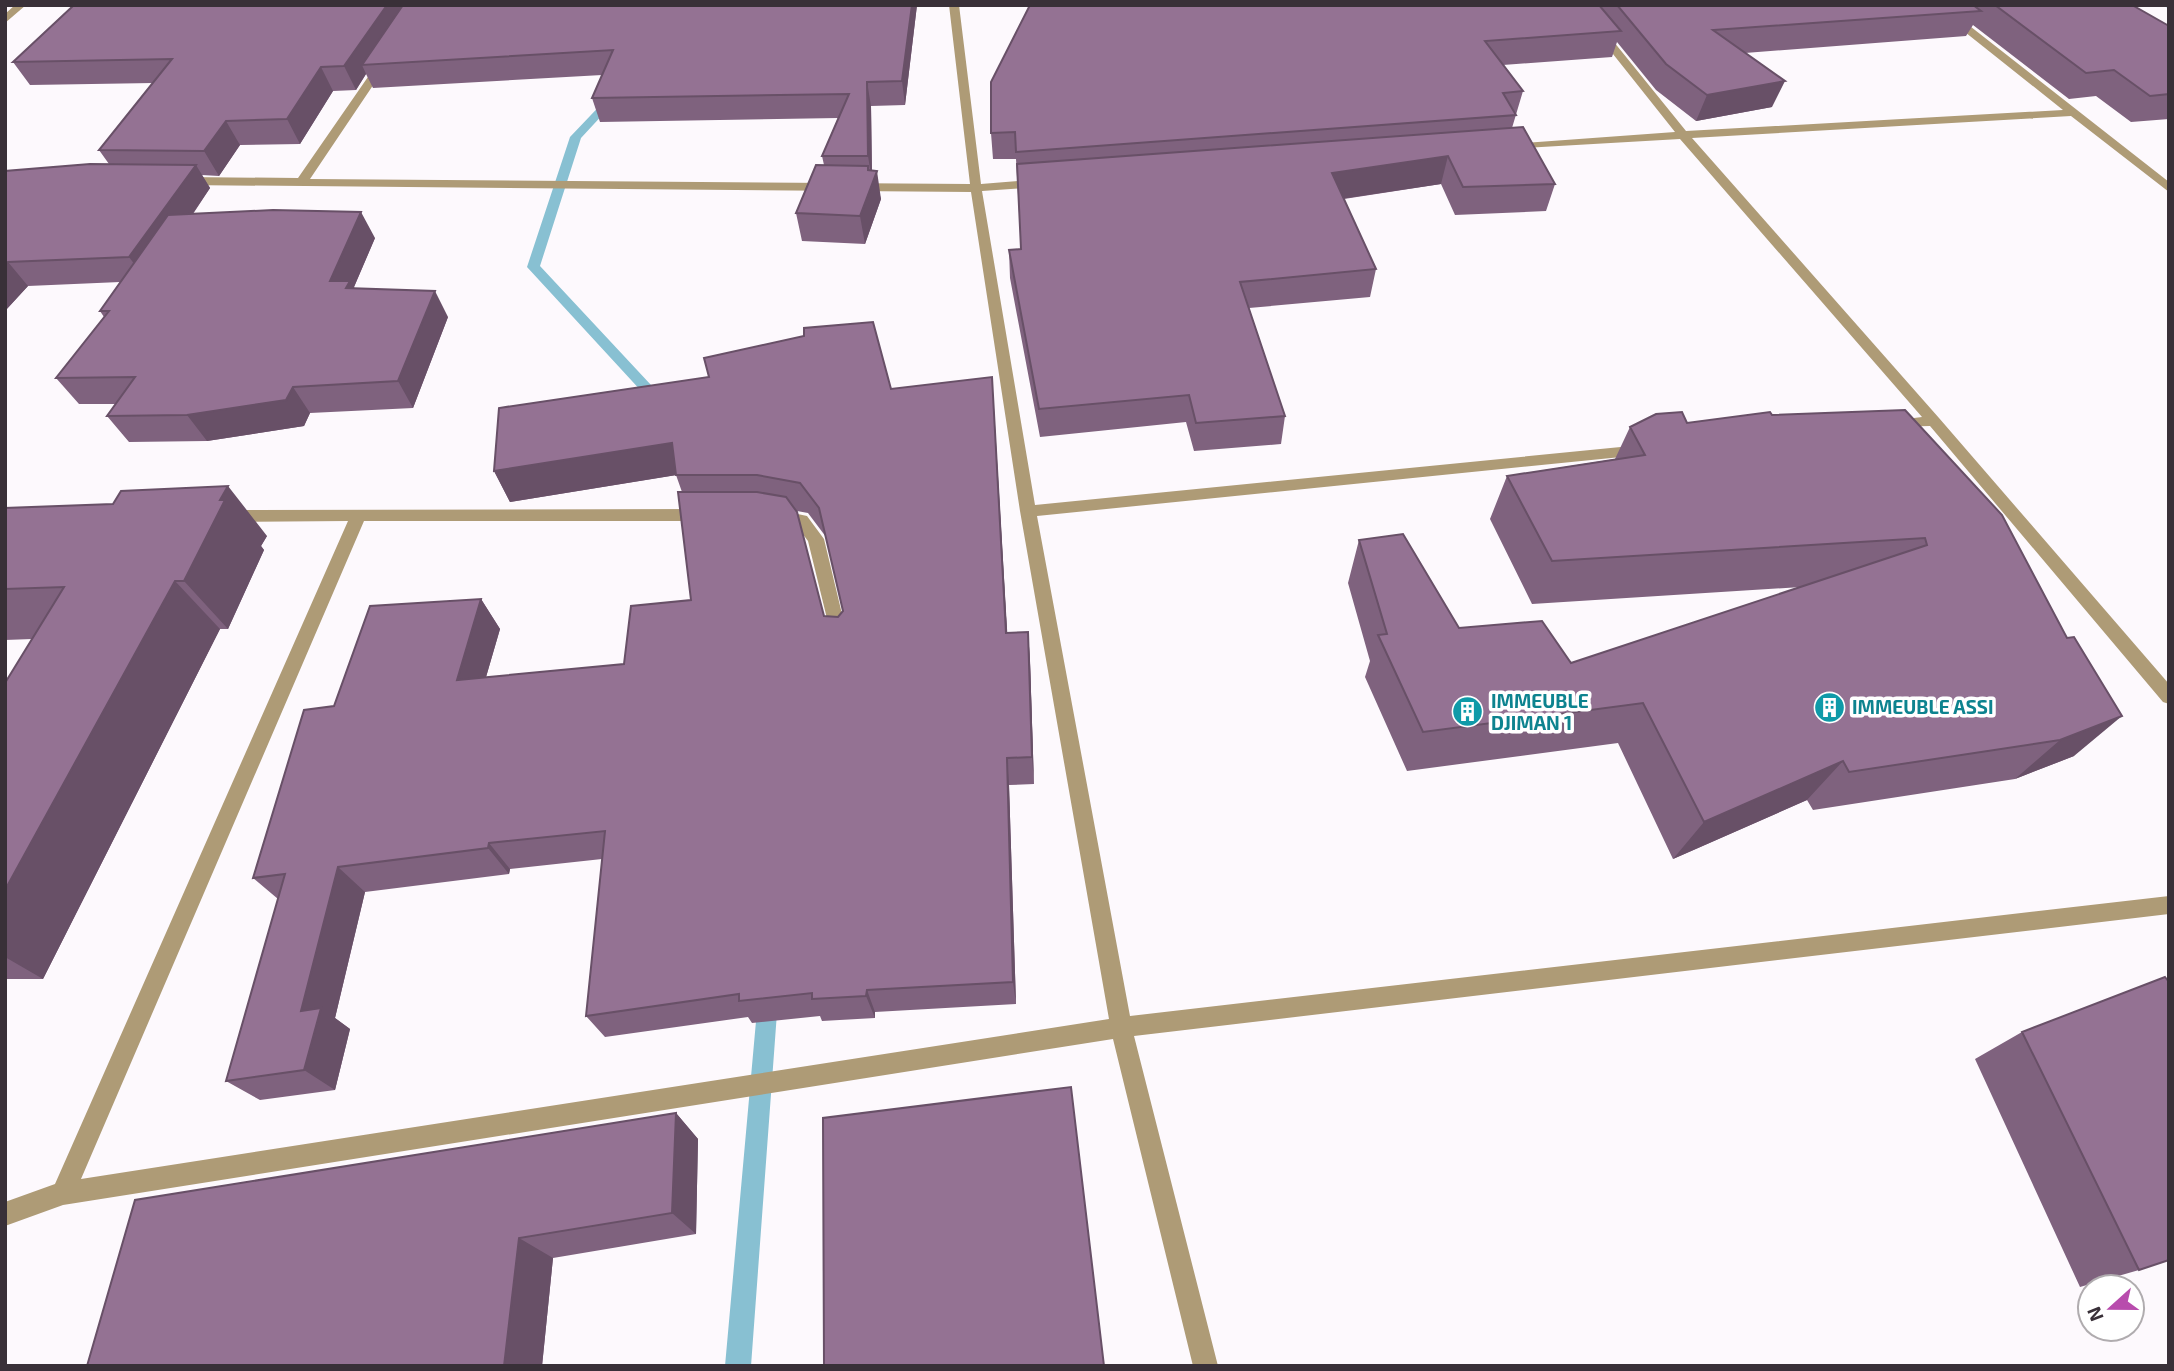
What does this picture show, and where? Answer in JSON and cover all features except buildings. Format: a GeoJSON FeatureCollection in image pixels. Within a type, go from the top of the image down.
{"type":"FeatureCollection","features":[{"type":"Feature","properties":{"kind":"street"},"geometry":{"type":"LineString","coordinates":[[5,20],[21,5]]}},
{"type":"Feature","properties":{"kind":"street"},"geometry":{"type":"LineString","coordinates":[[954,5],[976,188],[1028,511],[1121,1027],[1206,1366]]}},
{"type":"Feature","properties":{"kind":"street"},"geometry":{"type":"LineString","coordinates":[[1579,5],[1683,135],[1934,421],[2169,697]]}},
{"type":"Feature","properties":{"kind":"street"},"geometry":{"type":"LineString","coordinates":[[1936,5],[2169,188]]}},
{"type":"Feature","properties":{"kind":"street"},"geometry":{"type":"LineString","coordinates":[[303,181],[392,49]]}},
{"type":"Feature","properties":{"kind":"street"},"geometry":{"type":"LineString","coordinates":[[1503,148],[2071,113]]}},
{"type":"Feature","properties":{"kind":"street"},"geometry":{"type":"LineString","coordinates":[[167,181],[976,188],[1059,182]]}},
{"type":"Feature","properties":{"kind":"street"},"geometry":{"type":"LineString","coordinates":[[1878,426],[1934,421]]}},
{"type":"Feature","properties":{"kind":"street"},"geometry":{"type":"LineString","coordinates":[[1028,511],[1656,448]]}},
{"type":"Feature","properties":{"kind":"street"},"geometry":{"type":"LineString","coordinates":[[209,516],[712,514]]}},
{"type":"Feature","properties":{"kind":"street"},"geometry":{"type":"LineString","coordinates":[[766,514],[801,520],[816,539],[840,639]]}},
{"type":"Feature","properties":{"kind":"street"},"geometry":{"type":"LineString","coordinates":[[63,1193],[358,516]]}},
{"type":"Feature","properties":{"kind":"street"},"geometry":{"type":"LineString","coordinates":[[5,1214],[63,1193],[1121,1027],[2169,905]]}},
{"type":"Feature","properties":{"kind":"waterway"},"geometry":{"type":"LineString","coordinates":[[614,97],[576,137],[533,267],[660,403]]}},
{"type":"Feature","properties":{"kind":"waterway"},"geometry":{"type":"LineString","coordinates":[[738,1366],[768,999]]}},
{"type":"Feature","properties":{"kind":"place","name":"IMMEUBLE ASSI"},"geometry":{"type":"Point","coordinates":[1829,707]}},
{"type":"Feature","properties":{"kind":"place","name":"IMMEUBLE DJIMAN 1"},"geometry":{"type":"Point","coordinates":[1468,712]}}]}
